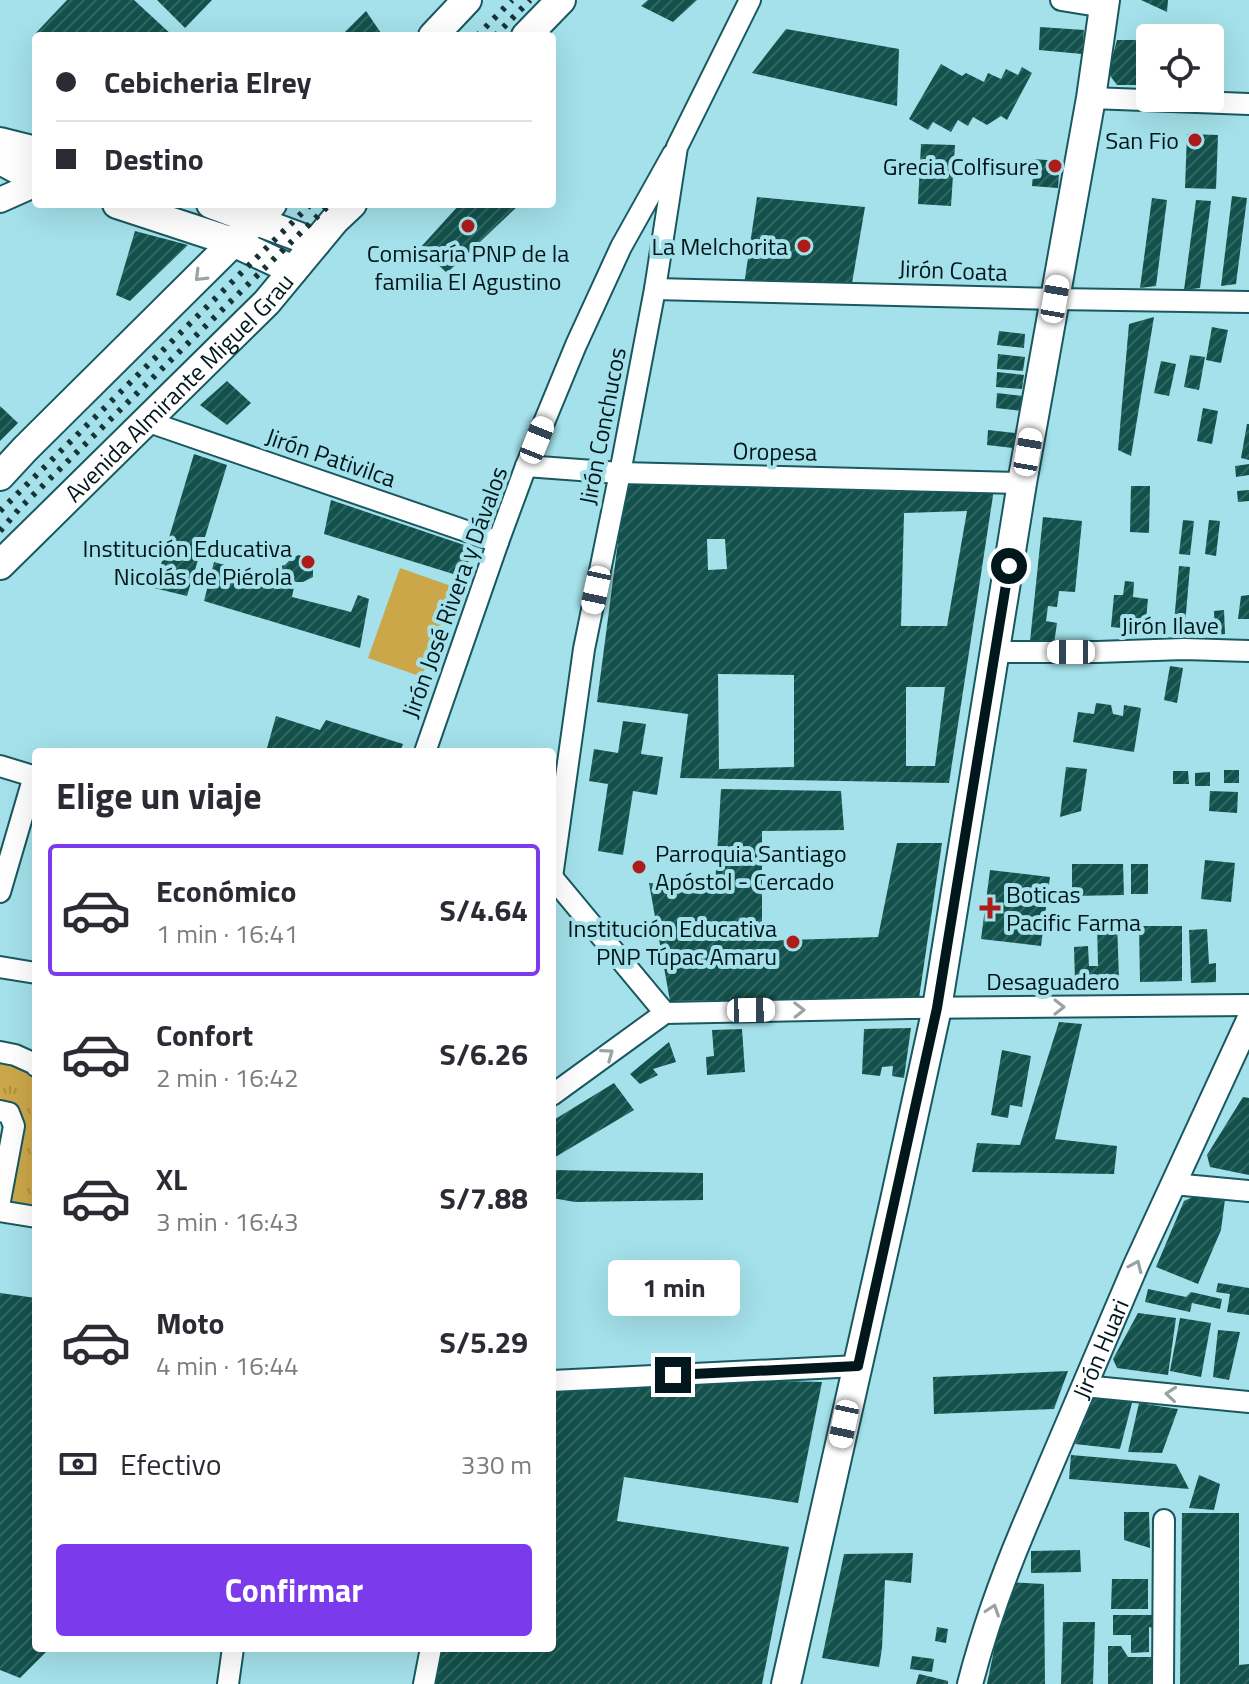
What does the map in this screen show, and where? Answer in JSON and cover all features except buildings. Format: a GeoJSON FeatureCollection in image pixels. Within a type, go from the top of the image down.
{"type":"FeatureCollection","features":[{"type":"Feature","properties":{"kind":"main road"},"geometry":{"type":"LineString","coordinates":[[437,32],[467,0]]}},
{"type":"Feature","properties":{"kind":"main road"},"geometry":{"type":"LineString","coordinates":[[530,32],[561,0]]}},
{"type":"Feature","properties":{"kind":"main road"},"geometry":{"type":"LineString","coordinates":[[786,1684],[937,1008],[1022,483],[1105,3]]}},
{"type":"Feature","properties":{"kind":"main road"},"geometry":{"type":"LineString","coordinates":[[11,154],[32,178]]}},
{"type":"Feature","properties":{"kind":"main road"},"geometry":{"type":"LineString","coordinates":[[129,208],[233,242],[293,270]]}},
{"type":"Feature","properties":{"kind":"main road"},"geometry":{"type":"LineString","coordinates":[[238,208],[264,212],[316,243]]}},
{"type":"Feature","properties":{"kind":"main road","name":"Avenida Almirante Miguel Grau"},"geometry":{"type":"LineString","coordinates":[[0,565],[267,302],[348,208]]}},
{"type":"Feature","properties":{"kind":"main road"},"geometry":{"type":"LineString","coordinates":[[0,476],[264,212]]}},
{"type":"Feature","properties":{"kind":"street","name":"Jirón Conchucos"},"geometry":{"type":"LineString","coordinates":[[556,848],[584,649],[655,289],[677,147],[750,0]]}},
{"type":"Feature","properties":{"kind":"street"},"geometry":{"type":"LineString","coordinates":[[1061,0],[1105,3]]}},
{"type":"Feature","properties":{"kind":"street"},"geometry":{"type":"LineString","coordinates":[[1091,98],[1249,104]]}},
{"type":"Feature","properties":{"kind":"street","name":"Jirón José Rivera y Dávalos"},"geometry":{"type":"LineString","coordinates":[[426,748],[526,466],[576,345],[621,247],[677,147]]}},
{"type":"Feature","properties":{"kind":"street"},"geometry":{"type":"LineString","coordinates":[[0,200],[32,184]]}},
{"type":"Feature","properties":{"kind":"street","name":"Jirón Coata"},"geometry":{"type":"LineString","coordinates":[[655,289],[1249,302]]}},
{"type":"Feature","properties":{"kind":"street","name":"Jirón Pativilca"},"geometry":{"type":"LineString","coordinates":[[146,421],[498,542]]}},
{"type":"Feature","properties":{"kind":"street","name":"Oropesa"},"geometry":{"type":"LineString","coordinates":[[526,466],[620,473],[1022,483]]}},
{"type":"Feature","properties":{"kind":"street","name":"Jirón Ilave"},"geometry":{"type":"LineString","coordinates":[[995,652],[1249,651]]}},
{"type":"Feature","properties":{"kind":"street"},"geometry":{"type":"LineString","coordinates":[[0,766],[32,776]]}},
{"type":"Feature","properties":{"kind":"street"},"geometry":{"type":"LineString","coordinates":[[0,892],[32,787]]}},
{"type":"Feature","properties":{"kind":"street","name":"Jirón Conchucos"},"geometry":{"type":"LineString","coordinates":[[556,882],[665,1013]]}},
{"type":"Feature","properties":{"kind":"street"},"geometry":{"type":"LineString","coordinates":[[0,967],[32,972]]}},
{"type":"Feature","properties":{"kind":"street","name":"Desaguadero"},"geometry":{"type":"LineString","coordinates":[[665,1013],[1249,1005]]}},
{"type":"Feature","properties":{"kind":"street"},"geometry":{"type":"LineString","coordinates":[[556,1092],[665,1013]]}},
{"type":"Feature","properties":{"kind":"street","name":"Jirón Huari"},"geometry":{"type":"LineString","coordinates":[[970,1684],[978,1651],[1011,1557],[1173,1184],[1249,1020]]}},
{"type":"Feature","properties":{"kind":"street"},"geometry":{"type":"LineString","coordinates":[[0,1052],[32,1063]]}},
{"type":"Feature","properties":{"kind":"street"},"geometry":{"type":"LineString","coordinates":[[0,1111],[9,1113],[14,1126],[0,1201]]}},
{"type":"Feature","properties":{"kind":"street"},"geometry":{"type":"LineString","coordinates":[[1173,1184],[1249,1191]]}},
{"type":"Feature","properties":{"kind":"street"},"geometry":{"type":"LineString","coordinates":[[0,1211],[32,1216]]}},
{"type":"Feature","properties":{"kind":"street"},"geometry":{"type":"LineString","coordinates":[[556,1381],[858,1366]]}},
{"type":"Feature","properties":{"kind":"street"},"geometry":{"type":"LineString","coordinates":[[1084,1386],[1249,1402]]}},
{"type":"Feature","properties":{"kind":"street"},"geometry":{"type":"LineString","coordinates":[[1163,1684],[1164,1520]]}},
{"type":"Feature","properties":{"kind":"street"},"geometry":{"type":"LineString","coordinates":[[228,1684],[232,1652]]}},
{"type":"Feature","properties":{"kind":"street"},"geometry":{"type":"LineString","coordinates":[[424,1684],[430,1652]]}},
{"type":"Feature","properties":{"kind":"green space"},"geometry":{"type":"Polygon","coordinates":[[[400,568],[454,587],[422,677],[368,658],[400,568]]]}},
{"type":"Feature","properties":{"kind":"green space"},"geometry":{"type":"Polygon","coordinates":[[[0,1059],[25,1063],[32,1073],[32,1210],[12,1207],[22,1120],[13,1106],[0,1104],[0,1059]]]}},
{"type":"Feature","properties":{"kind":"railway"},"geometry":{"type":"LineString","coordinates":[[481,32],[512,0]]}},
{"type":"Feature","properties":{"kind":"railway"},"geometry":{"type":"LineString","coordinates":[[499,32],[530,0]]}},
{"type":"Feature","properties":{"kind":"railway"},"geometry":{"type":"LineString","coordinates":[[0,511],[307,208]]}},
{"type":"Feature","properties":{"kind":"railway"},"geometry":{"type":"LineString","coordinates":[[0,531],[326,208]]}},
{"type":"Feature","properties":{"kind":"place","name":"San Fio"},"geometry":{"type":"Point","coordinates":[1195,140]}},
{"type":"Feature","properties":{"kind":"place","name":"Grecia Colfisure"},"geometry":{"type":"Point","coordinates":[1055,166]}},
{"type":"Feature","properties":{"kind":"place","name":"Comisaría PNP de la familia El Agustino"},"geometry":{"type":"Point","coordinates":[468,226]}},
{"type":"Feature","properties":{"kind":"place","name":"La Melchorita"},"geometry":{"type":"Point","coordinates":[804,246]}},
{"type":"Feature","properties":{"kind":"place","name":"Institución Educativa Nicolás de Piérola"},"geometry":{"type":"Point","coordinates":[308,562]}},
{"type":"Feature","properties":{"kind":"place","name":"Parroquia Santiago Apóstol - Cercado"},"geometry":{"type":"Point","coordinates":[639,867]}},
{"type":"Feature","properties":{"kind":"place","name":"Boticas Pacific Farma"},"geometry":{"type":"Point","coordinates":[990,908]}},
{"type":"Feature","properties":{"kind":"place","name":"Institución Educativa PNP Túpac Amaru"},"geometry":{"type":"Point","coordinates":[793,942]}},
{"type":"Feature","properties":{"kind":"route"},"geometry":{"type":"LineString","coordinates":[[673,1375],[858,1366],[937,1008],[1009,566]]}}]}
